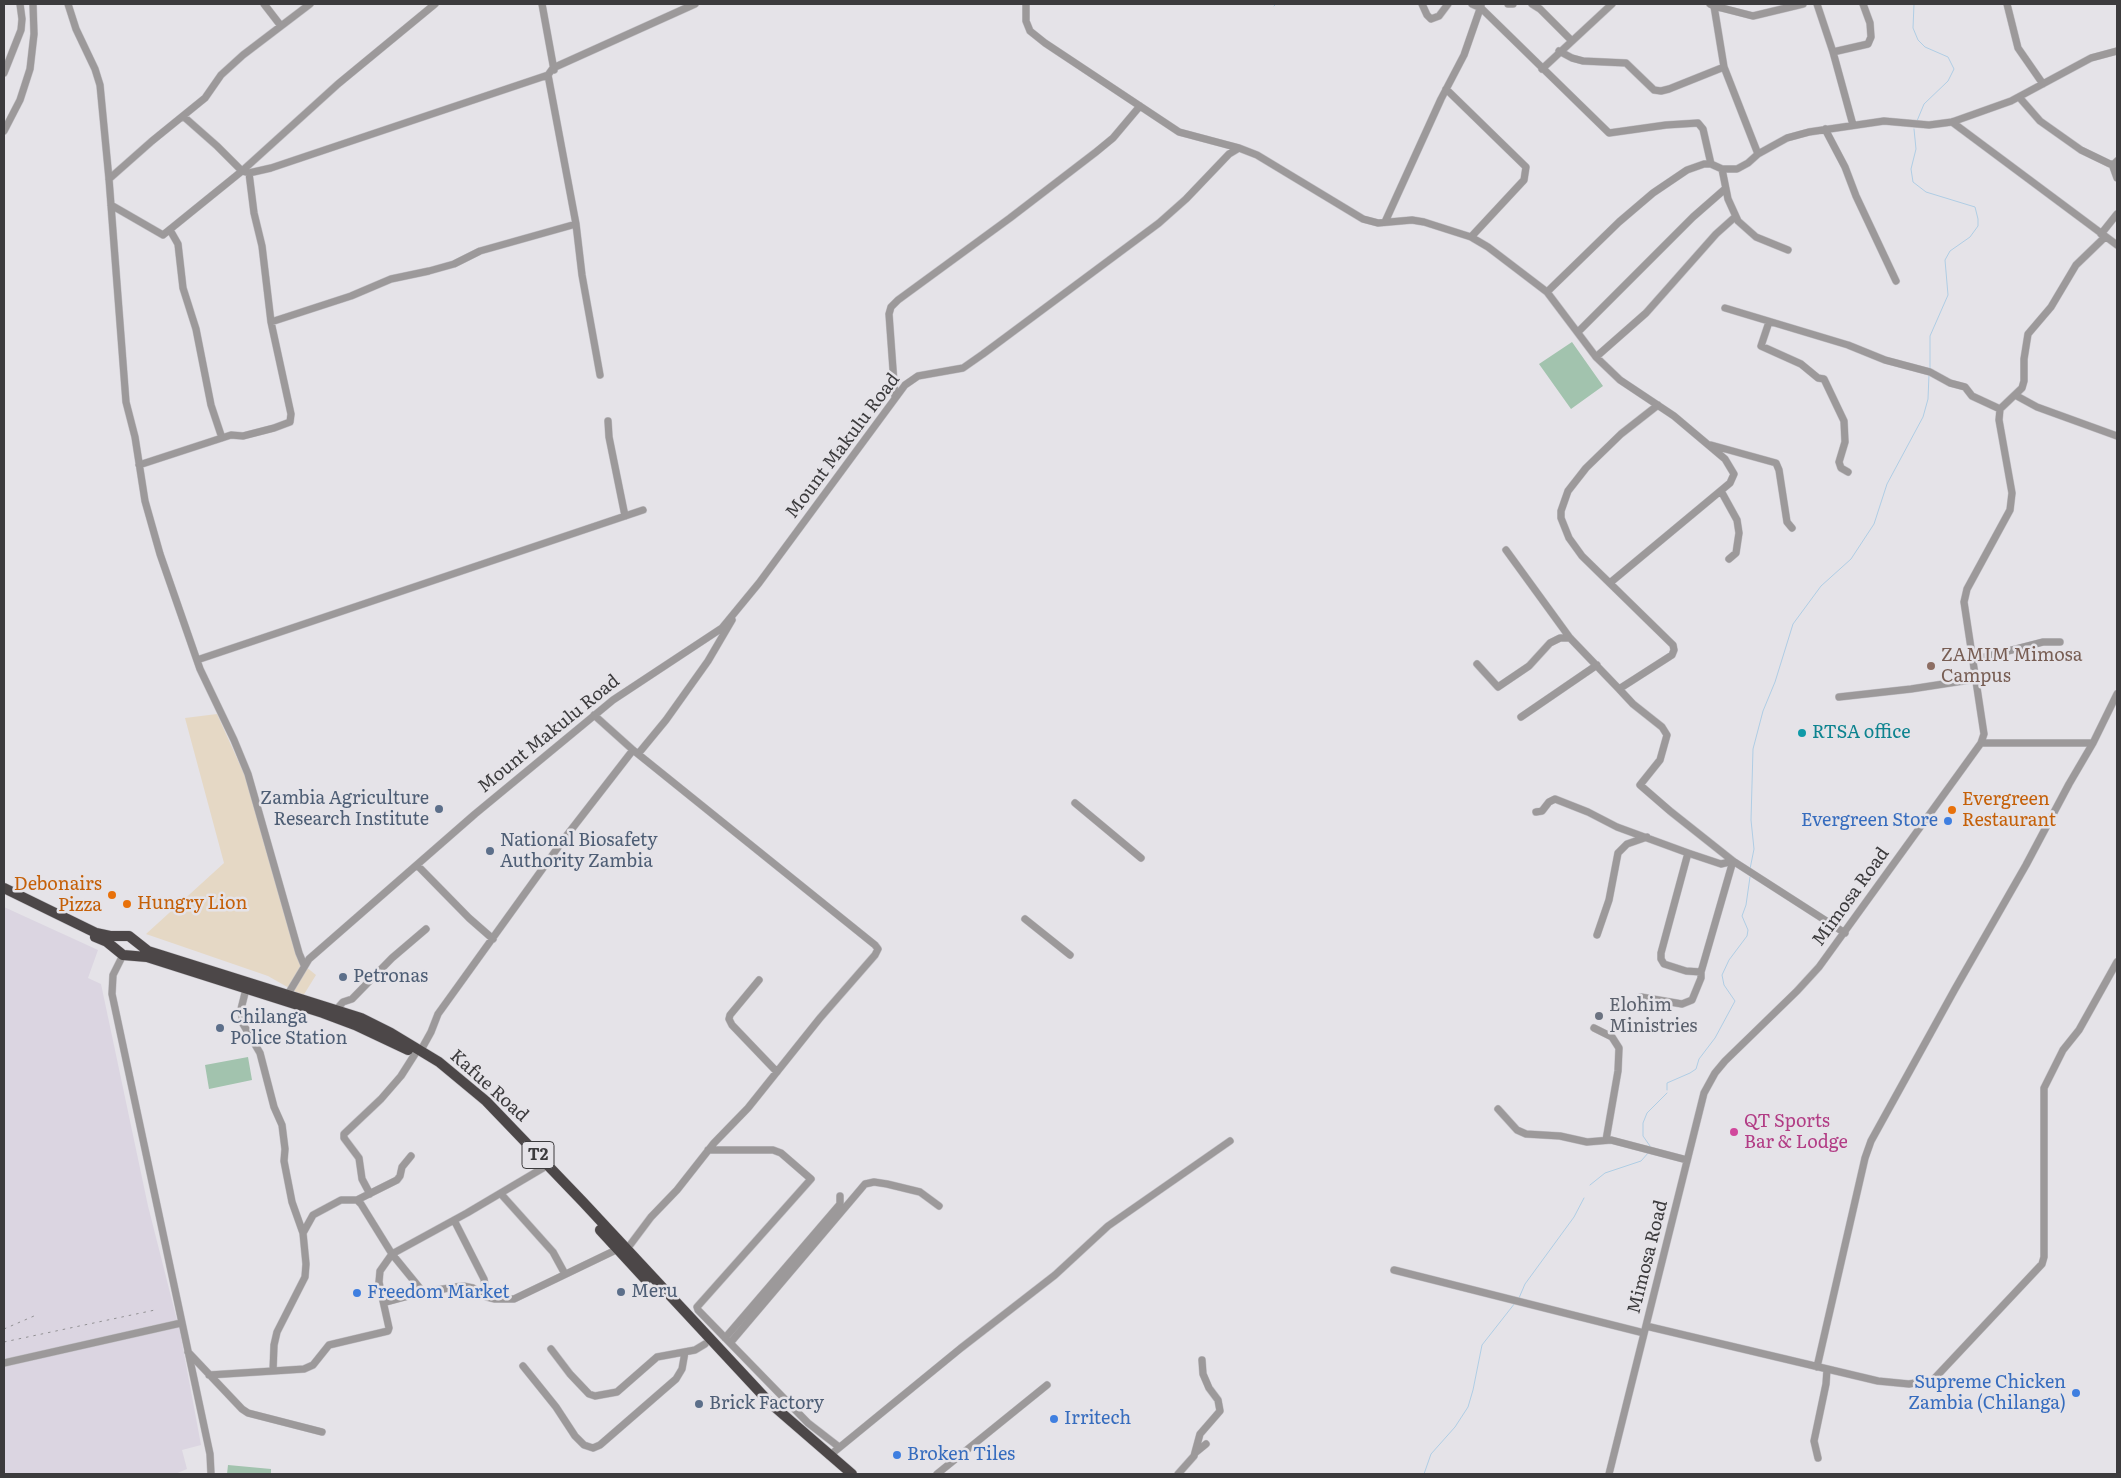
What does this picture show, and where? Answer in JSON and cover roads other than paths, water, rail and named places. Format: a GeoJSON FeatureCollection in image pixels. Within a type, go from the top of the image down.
{"type":"FeatureCollection","features":[{"type":"Feature","properties":{"kind":"highway"},"geometry":{"type":"LineString","coordinates":[[4,888],[96,933],[126,936],[132,937],[137,942],[137,950],[124,954],[118,943],[126,936]]}},
{"type":"Feature","properties":{"kind":"highway","name":"Kafue Road"},"geometry":{"type":"LineString","coordinates":[[4,895],[107,942],[124,954],[147,957],[356,1025],[418,1052],[469,1094],[767,1400],[829,1456],[852,1474]]}},
{"type":"Feature","properties":{"kind":"highway","name":"Kafue Road"},"geometry":{"type":"LineString","coordinates":[[137,942],[148,950],[336,1010],[383,1029],[452,1071],[486,1101],[622,1249],[705,1344],[784,1425],[842,1474]]}},
{"type":"Feature","properties":{"kind":"street"},"geometry":{"type":"LineString","coordinates":[[4,73],[21,30],[20,4]]}},
{"type":"Feature","properties":{"kind":"street"},"geometry":{"type":"LineString","coordinates":[[4,131],[20,100],[30,69],[34,34],[33,4]]}},
{"type":"Feature","properties":{"kind":"street"},"geometry":{"type":"LineString","coordinates":[[68,4],[76,30],[95,69],[100,85],[126,402],[135,437],[145,501],[196,660],[248,774],[304,964]]}},
{"type":"Feature","properties":{"kind":"street"},"geometry":{"type":"LineString","coordinates":[[264,4],[281,26]]}},
{"type":"Feature","properties":{"kind":"street"},"geometry":{"type":"LineString","coordinates":[[109,180],[205,98],[228,69],[254,46],[310,4]]}},
{"type":"Feature","properties":{"kind":"street"},"geometry":{"type":"LineString","coordinates":[[111,205],[158,234],[163,235],[245,172],[338,84],[435,4]]}},
{"type":"Feature","properties":{"kind":"street"},"geometry":{"type":"LineString","coordinates":[[542,4],[576,224],[582,275],[600,375]]}},
{"type":"Feature","properties":{"kind":"street"},"geometry":{"type":"LineString","coordinates":[[245,172],[271,168],[552,72],[695,4]]}},
{"type":"Feature","properties":{"kind":"street"},"geometry":{"type":"LineString","coordinates":[[1026,4],[1026,21],[1030,31],[1179,132],[1239,148],[1257,155],[1363,220],[1378,223],[1412,220],[1424,222],[1471,238],[1509,262],[1547,292],[1596,357],[1620,380],[1658,405],[1725,459],[1733,470],[1733,477],[1721,491],[1611,582]]}},
{"type":"Feature","properties":{"kind":"street"},"geometry":{"type":"LineString","coordinates":[[1422,4],[1431,19],[1439,16],[1448,4]]}},
{"type":"Feature","properties":{"kind":"street"},"geometry":{"type":"LineString","coordinates":[[1472,4],[1481,6],[1609,133],[1666,125],[1698,123],[1704,129],[1711,164]]}},
{"type":"Feature","properties":{"kind":"street"},"geometry":{"type":"LineString","coordinates":[[1508,4],[1513,4]]}},
{"type":"Feature","properties":{"kind":"street"},"geometry":{"type":"LineString","coordinates":[[1532,4],[1571,40]]}},
{"type":"Feature","properties":{"kind":"street"},"geometry":{"type":"LineString","coordinates":[[1542,68],[1612,4]]}},
{"type":"Feature","properties":{"kind":"street"},"geometry":{"type":"LineString","coordinates":[[1758,154],[1724,67],[1712,5],[1753,16],[1803,4]]}},
{"type":"Feature","properties":{"kind":"street"},"geometry":{"type":"LineString","coordinates":[[1817,4],[1833,52],[1853,125]]}},
{"type":"Feature","properties":{"kind":"street"},"geometry":{"type":"LineString","coordinates":[[1833,52],[1868,44],[1871,37],[1870,23],[1863,4]]}},
{"type":"Feature","properties":{"kind":"street"},"geometry":{"type":"LineString","coordinates":[[2007,4],[2018,48],[2043,84]]}},
{"type":"Feature","properties":{"kind":"street"},"geometry":{"type":"LineString","coordinates":[[1385,222],[1446,89],[1464,55],[1481,6]]}},
{"type":"Feature","properties":{"kind":"street"},"geometry":{"type":"LineString","coordinates":[[1559,51],[1584,62],[1626,63],[1654,90],[1661,91],[1669,90],[1724,67]]}},
{"type":"Feature","properties":{"kind":"street"},"geometry":{"type":"LineString","coordinates":[[1547,292],[1613,228],[1653,194],[1687,170],[1704,164],[1711,164],[1722,169],[1741,167],[1758,154],[1787,138],[1825,129],[1884,121],[1929,125],[1952,122],[2019,97],[2091,58],[2117,51]]}},
{"type":"Feature","properties":{"kind":"street"},"geometry":{"type":"LineString","coordinates":[[1446,89],[1526,167],[1524,180],[1471,238]]}},
{"type":"Feature","properties":{"kind":"street"},"geometry":{"type":"LineString","coordinates":[[2019,97],[2040,121],[2081,150],[2115,163],[2117,178]]}},
{"type":"Feature","properties":{"kind":"street"},"geometry":{"type":"LineString","coordinates":[[895,397],[889,314],[891,307],[1096,152],[1113,138],[1140,106]]}},
{"type":"Feature","properties":{"kind":"street"},"geometry":{"type":"LineString","coordinates":[[139,464],[231,435],[254,434],[290,422],[291,414],[271,322],[262,246],[245,172],[183,116]]}},
{"type":"Feature","properties":{"kind":"street"},"geometry":{"type":"LineString","coordinates":[[1952,122],[2117,245]]}},
{"type":"Feature","properties":{"kind":"street"},"geometry":{"type":"LineString","coordinates":[[1825,129],[1845,166],[1856,196],[1896,281]]}},
{"type":"Feature","properties":{"kind":"street","name":"Mount Makulu Road"},"geometry":{"type":"LineString","coordinates":[[288,994],[304,964],[417,865],[594,715],[653,672],[712,635],[736,613],[905,384],[918,376],[957,370],[983,354],[1160,223],[1229,154],[1239,148]]}},
{"type":"Feature","properties":{"kind":"street"},"geometry":{"type":"LineString","coordinates":[[1722,169],[1735,217],[1756,237],[1788,250]]}},
{"type":"Feature","properties":{"kind":"street"},"geometry":{"type":"LineString","coordinates":[[1578,332],[1693,218],[1726,189]]}},
{"type":"Feature","properties":{"kind":"street"},"geometry":{"type":"LineString","coordinates":[[2093,743],[1981,743],[1984,734],[1964,602],[1967,589],[2008,518],[2012,502],[2011,484],[1999,420],[2000,409],[2022,388],[2024,381],[2024,351],[2028,334],[2051,307],[2076,265],[2103,235],[2117,214]]}},
{"type":"Feature","properties":{"kind":"street"},"geometry":{"type":"LineString","coordinates":[[1596,357],[1646,313],[1716,234],[1735,217]]}},
{"type":"Feature","properties":{"kind":"street"},"geometry":{"type":"LineString","coordinates":[[271,322],[351,296],[391,279],[454,264],[480,251],[576,224]]}},
{"type":"Feature","properties":{"kind":"street"},"geometry":{"type":"LineString","coordinates":[[170,230],[178,244],[183,288],[196,328],[211,405],[222,438]]}},
{"type":"Feature","properties":{"kind":"street"},"geometry":{"type":"LineString","coordinates":[[1725,308],[1848,345],[1885,360],[1930,372],[1965,387],[1972,396],[2000,409]]}},
{"type":"Feature","properties":{"kind":"street"},"geometry":{"type":"LineString","coordinates":[[1769,322],[1761,346],[1801,364],[1818,378],[1824,379],[1844,421],[1845,442],[1839,462],[1841,468],[1848,472]]}},
{"type":"Feature","properties":{"kind":"street"},"geometry":{"type":"LineString","coordinates":[[2015,395],[2037,408],[2117,436]]}},
{"type":"Feature","properties":{"kind":"street"},"geometry":{"type":"LineString","coordinates":[[1619,688],[1666,660],[1674,650],[1673,645],[1611,582],[1596,571],[1569,538],[1561,518],[1562,502],[1572,486],[1595,459],[1621,434],[1658,405]]}},
{"type":"Feature","properties":{"kind":"street"},"geometry":{"type":"LineString","coordinates":[[608,420],[625,516]]}},
{"type":"Feature","properties":{"kind":"street"},"geometry":{"type":"LineString","coordinates":[[1708,444],[1776,463],[1779,470],[1787,522],[1792,528]]}},
{"type":"Feature","properties":{"kind":"street"},"geometry":{"type":"LineString","coordinates":[[1721,491],[1737,520],[1740,533],[1736,554],[1729,559]]}},
{"type":"Feature","properties":{"kind":"street"},"geometry":{"type":"LineString","coordinates":[[196,660],[643,510]]}},
{"type":"Feature","properties":{"kind":"street"},"geometry":{"type":"LineString","coordinates":[[1506,550],[1570,638],[1633,704],[1662,727],[1667,735],[1660,760],[1640,785],[1670,812],[1733,861],[1845,933]]}},
{"type":"Feature","properties":{"kind":"street"},"geometry":{"type":"LineString","coordinates":[[370,1194],[362,1179],[359,1158],[344,1138],[344,1134],[401,1076],[431,1032],[438,1014],[564,839],[636,752],[666,720],[724,637],[736,613]]}},
{"type":"Feature","properties":{"kind":"street"},"geometry":{"type":"LineString","coordinates":[[1477,664],[1495,685],[1502,686],[1538,658],[1550,643],[1560,638],[1570,638]]}},
{"type":"Feature","properties":{"kind":"street"},"geometry":{"type":"LineString","coordinates":[[1973,660],[2043,642],[2060,642]]}},
{"type":"Feature","properties":{"kind":"street"},"geometry":{"type":"LineString","coordinates":[[1521,717],[1597,665]]}},
{"type":"Feature","properties":{"kind":"street"},"geometry":{"type":"LineString","coordinates":[[1839,697],[1976,679]]}},
{"type":"Feature","properties":{"kind":"street"},"geometry":{"type":"LineString","coordinates":[[1817,1367],[1865,1158],[1871,1141],[2021,873],[2068,784],[2093,743],[2117,694]]}},
{"type":"Feature","properties":{"kind":"street"},"geometry":{"type":"LineString","coordinates":[[384,1300],[386,1302],[422,1292],[463,1286],[473,1288],[487,1297],[514,1299],[622,1249],[677,1190],[708,1150],[748,1108],[875,956],[877,948],[636,752],[594,715]]}},
{"type":"Feature","properties":{"kind":"street","name":"Mimosa Road"},"geometry":{"type":"LineString","coordinates":[[1609,1474],[1704,1093],[1715,1073],[1735,1050],[1809,979],[1845,933],[1981,743]]}},
{"type":"Feature","properties":{"kind":"street"},"geometry":{"type":"LineString","coordinates":[[1536,812],[1542,811],[1549,802],[1555,799],[1588,812],[1616,827],[1688,853],[1720,864],[1733,861]]}},
{"type":"Feature","properties":{"kind":"street"},"geometry":{"type":"LineString","coordinates":[[1075,803],[1141,858]]}},
{"type":"Feature","properties":{"kind":"street"},"geometry":{"type":"LineString","coordinates":[[1597,935],[1609,900],[1618,853],[1627,844],[1647,837]]}},
{"type":"Feature","properties":{"kind":"street"},"geometry":{"type":"LineString","coordinates":[[1688,853],[1660,954],[1664,964],[1686,971],[1701,972]]}},
{"type":"Feature","properties":{"kind":"street"},"geometry":{"type":"LineString","coordinates":[[1642,997],[1682,1004],[1692,1000],[1701,978],[1701,972],[1733,861]]}},
{"type":"Feature","properties":{"kind":"street"},"geometry":{"type":"LineString","coordinates":[[417,865],[469,918],[493,939]]}},
{"type":"Feature","properties":{"kind":"street"},"geometry":{"type":"LineString","coordinates":[[1025,919],[1070,955]]}},
{"type":"Feature","properties":{"kind":"street"},"geometry":{"type":"LineString","coordinates":[[336,1010],[342,1002],[352,999],[392,958],[426,929]]}},
{"type":"Feature","properties":{"kind":"street"},"geometry":{"type":"LineString","coordinates":[[124,954],[113,975],[112,994],[210,1454],[211,1474]]}},
{"type":"Feature","properties":{"kind":"street"},"geometry":{"type":"LineString","coordinates":[[1646,1326],[1894,1384],[1930,1381],[1940,1374],[2039,1268],[2044,1257],[2044,1088],[2063,1050],[2079,1030],[2117,962]]}},
{"type":"Feature","properties":{"kind":"street"},"geometry":{"type":"LineString","coordinates":[[759,980],[730,1014],[730,1019],[732,1025],[777,1072]]}},
{"type":"Feature","properties":{"kind":"street"},"geometry":{"type":"LineString","coordinates":[[246,989],[241,1010],[242,1024],[260,1053],[274,1107],[282,1125],[285,1149],[284,1161],[292,1202],[302,1233],[306,1264],[305,1277],[277,1332],[274,1345],[273,1371]]}},
{"type":"Feature","properties":{"kind":"street"},"geometry":{"type":"LineString","coordinates":[[1594,1028],[1612,1037],[1619,1048],[1617,1076],[1606,1140]]}},
{"type":"Feature","properties":{"kind":"street"},"geometry":{"type":"LineString","coordinates":[[1498,1109],[1517,1130],[1526,1134],[1560,1136],[1587,1142],[1606,1140],[1687,1160]]}},
{"type":"Feature","properties":{"kind":"street"},"geometry":{"type":"LineString","coordinates":[[829,1456],[961,1348],[1055,1275],[1108,1226],[1230,1141]]}},
{"type":"Feature","properties":{"kind":"street"},"geometry":{"type":"LineString","coordinates":[[708,1150],[773,1150],[780,1153],[812,1179],[697,1307],[808,1423],[839,1447]]}},
{"type":"Feature","properties":{"kind":"street"},"geometry":{"type":"LineString","coordinates":[[302,1233],[316,1213],[341,1200],[357,1200],[397,1180],[402,1167],[411,1156]]}},
{"type":"Feature","properties":{"kind":"street"},"geometry":{"type":"LineString","coordinates":[[209,1375],[304,1369],[313,1365],[329,1346],[388,1331],[384,1300],[380,1287],[380,1271],[392,1254],[501,1194],[543,1168]]}},
{"type":"Feature","properties":{"kind":"street"},"geometry":{"type":"LineString","coordinates":[[719,1350],[865,1184],[874,1182],[920,1192],[939,1206]]}},
{"type":"Feature","properties":{"kind":"street"},"geometry":{"type":"LineString","coordinates":[[501,1194],[553,1252],[565,1274]]}},
{"type":"Feature","properties":{"kind":"street"},"geometry":{"type":"LineString","coordinates":[[728,1340],[840,1204],[840,1196]]}},
{"type":"Feature","properties":{"kind":"street"},"geometry":{"type":"LineString","coordinates":[[357,1200],[392,1254],[422,1292]]}},
{"type":"Feature","properties":{"kind":"street"},"geometry":{"type":"LineString","coordinates":[[454,1220],[484,1280],[487,1297]]}},
{"type":"Feature","properties":{"kind":"street"},"geometry":{"type":"LineString","coordinates":[[1394,1270],[1644,1334]]}},
{"type":"Feature","properties":{"kind":"street"},"geometry":{"type":"LineString","coordinates":[[4,1363],[181,1323]]}},
{"type":"Feature","properties":{"kind":"street"},"geometry":{"type":"LineString","coordinates":[[551,1348],[570,1374],[589,1394],[595,1396],[617,1392],[657,1357],[695,1350],[705,1344]]}},
{"type":"Feature","properties":{"kind":"street"},"geometry":{"type":"LineString","coordinates":[[187,1352],[248,1413],[322,1432]]}},
{"type":"Feature","properties":{"kind":"street"},"geometry":{"type":"LineString","coordinates":[[522,1366],[556,1407],[575,1436],[584,1445],[593,1448],[607,1440],[676,1379],[682,1369],[685,1352]]}},
{"type":"Feature","properties":{"kind":"street"},"geometry":{"type":"LineString","coordinates":[[1178,1474],[1191,1461],[1199,1436],[1220,1411],[1218,1400],[1209,1388],[1203,1374],[1202,1360]]}},
{"type":"Feature","properties":{"kind":"street"},"geometry":{"type":"LineString","coordinates":[[1818,1458],[1814,1441],[1826,1384],[1827,1369]]}},
{"type":"Feature","properties":{"kind":"street"},"geometry":{"type":"LineString","coordinates":[[937,1474],[1047,1385]]}},
{"type":"Feature","properties":{"kind":"street"},"geometry":{"type":"LineString","coordinates":[[767,1400],[777,1390]]}},
{"type":"Feature","properties":{"kind":"street"},"geometry":{"type":"LineString","coordinates":[[1195,1453],[1206,1444]]}},
{"type":"Feature","properties":{"kind":"waterway"},"geometry":{"type":"LineString","coordinates":[[1914,4],[1913,28],[1918,40],[1925,47],[1948,57],[1954,69],[1948,81],[1924,104],[1917,121]]}},
{"type":"Feature","properties":{"kind":"waterway"},"geometry":{"type":"LineString","coordinates":[[1914,129],[1916,149],[1911,169],[1913,182],[1926,192],[1975,207],[1978,219],[1978,226],[1970,237],[1950,251],[1945,260],[1948,295],[1930,336],[1930,368]]}},
{"type":"Feature","properties":{"kind":"waterway"},"geometry":{"type":"LineString","coordinates":[[1750,869],[1754,849],[1751,820],[1753,749],[1763,711],[1775,682],[1793,624],[1821,586],[1851,559],[1874,524],[1887,484],[1923,417],[1928,399],[1929,374]]}},
{"type":"Feature","properties":{"kind":"waterway"},"geometry":{"type":"LineString","coordinates":[[1667,1090],[1667,1083],[1696,1069],[1699,1059],[1715,1038],[1735,1001],[1724,985],[1722,975],[1729,960],[1747,936],[1748,930],[1742,916],[1746,905],[1750,877]]}},
{"type":"Feature","properties":{"kind":"waterway"},"geometry":{"type":"LineString","coordinates":[[1650,1146],[1643,1136],[1643,1123],[1647,1113],[1667,1093]]}},
{"type":"Feature","properties":{"kind":"waterway"},"geometry":{"type":"LineString","coordinates":[[1590,1185],[1605,1173],[1641,1161],[1649,1152]]}},
{"type":"Feature","properties":{"kind":"waterway"},"geometry":{"type":"LineString","coordinates":[[1519,1298],[1525,1284],[1574,1217],[1584,1198]]}},
{"type":"Feature","properties":{"kind":"waterway"},"geometry":{"type":"LineString","coordinates":[[1424,1474],[1431,1454],[1455,1427],[1468,1407],[1482,1345],[1515,1303]]}},
{"type":"Feature","properties":{"kind":"railway"},"geometry":{"type":"LineString","coordinates":[[4,1342],[155,1310]]}},
{"type":"Feature","properties":{"kind":"railway"},"geometry":{"type":"LineString","coordinates":[[4,1329],[34,1316]]}},
{"type":"Feature","properties":{"kind":"place","name":"ZAMIM Mimosa Campus"},"geometry":{"type":"Point","coordinates":[1931,666]}},
{"type":"Feature","properties":{"kind":"place","name":"RTSA office"},"geometry":{"type":"Point","coordinates":[1802,733]}},
{"type":"Feature","properties":{"kind":"place","name":"Zambia Agriculture Research Institute"},"geometry":{"type":"Point","coordinates":[439,809]}},
{"type":"Feature","properties":{"kind":"place","name":"Evergreen Restaurant"},"geometry":{"type":"Point","coordinates":[1952,810]}},
{"type":"Feature","properties":{"kind":"place","name":"Evergreen Store"},"geometry":{"type":"Point","coordinates":[1948,821]}},
{"type":"Feature","properties":{"kind":"place","name":"National Biosafety Authority Zambia"},"geometry":{"type":"Point","coordinates":[490,851]}},
{"type":"Feature","properties":{"kind":"place","name":"Debonairs Pizza"},"geometry":{"type":"Point","coordinates":[112,895]}},
{"type":"Feature","properties":{"kind":"place","name":"Hungry Lion"},"geometry":{"type":"Point","coordinates":[127,904]}},
{"type":"Feature","properties":{"kind":"place","name":"Petronas"},"geometry":{"type":"Point","coordinates":[343,977]}},
{"type":"Feature","properties":{"kind":"place","name":"Elohim Ministries"},"geometry":{"type":"Point","coordinates":[1599,1016]}},
{"type":"Feature","properties":{"kind":"place","name":"Chilanga Police Station"},"geometry":{"type":"Point","coordinates":[220,1028]}},
{"type":"Feature","properties":{"kind":"place","name":"QT Sports Bar & Lodge"},"geometry":{"type":"Point","coordinates":[1734,1132]}},
{"type":"Feature","properties":{"kind":"place","name":"Meru"},"geometry":{"type":"Point","coordinates":[621,1292]}},
{"type":"Feature","properties":{"kind":"place","name":"Freedom Market"},"geometry":{"type":"Point","coordinates":[357,1293]}},
{"type":"Feature","properties":{"kind":"place","name":"Supreme Chicken Zambia (Chilanga)"},"geometry":{"type":"Point","coordinates":[2076,1393]}},
{"type":"Feature","properties":{"kind":"place","name":"Brick Factory"},"geometry":{"type":"Point","coordinates":[699,1404]}},
{"type":"Feature","properties":{"kind":"place","name":"Irritech"},"geometry":{"type":"Point","coordinates":[1054,1419]}},
{"type":"Feature","properties":{"kind":"place","name":"Broken Tiles"},"geometry":{"type":"Point","coordinates":[897,1455]}}]}
